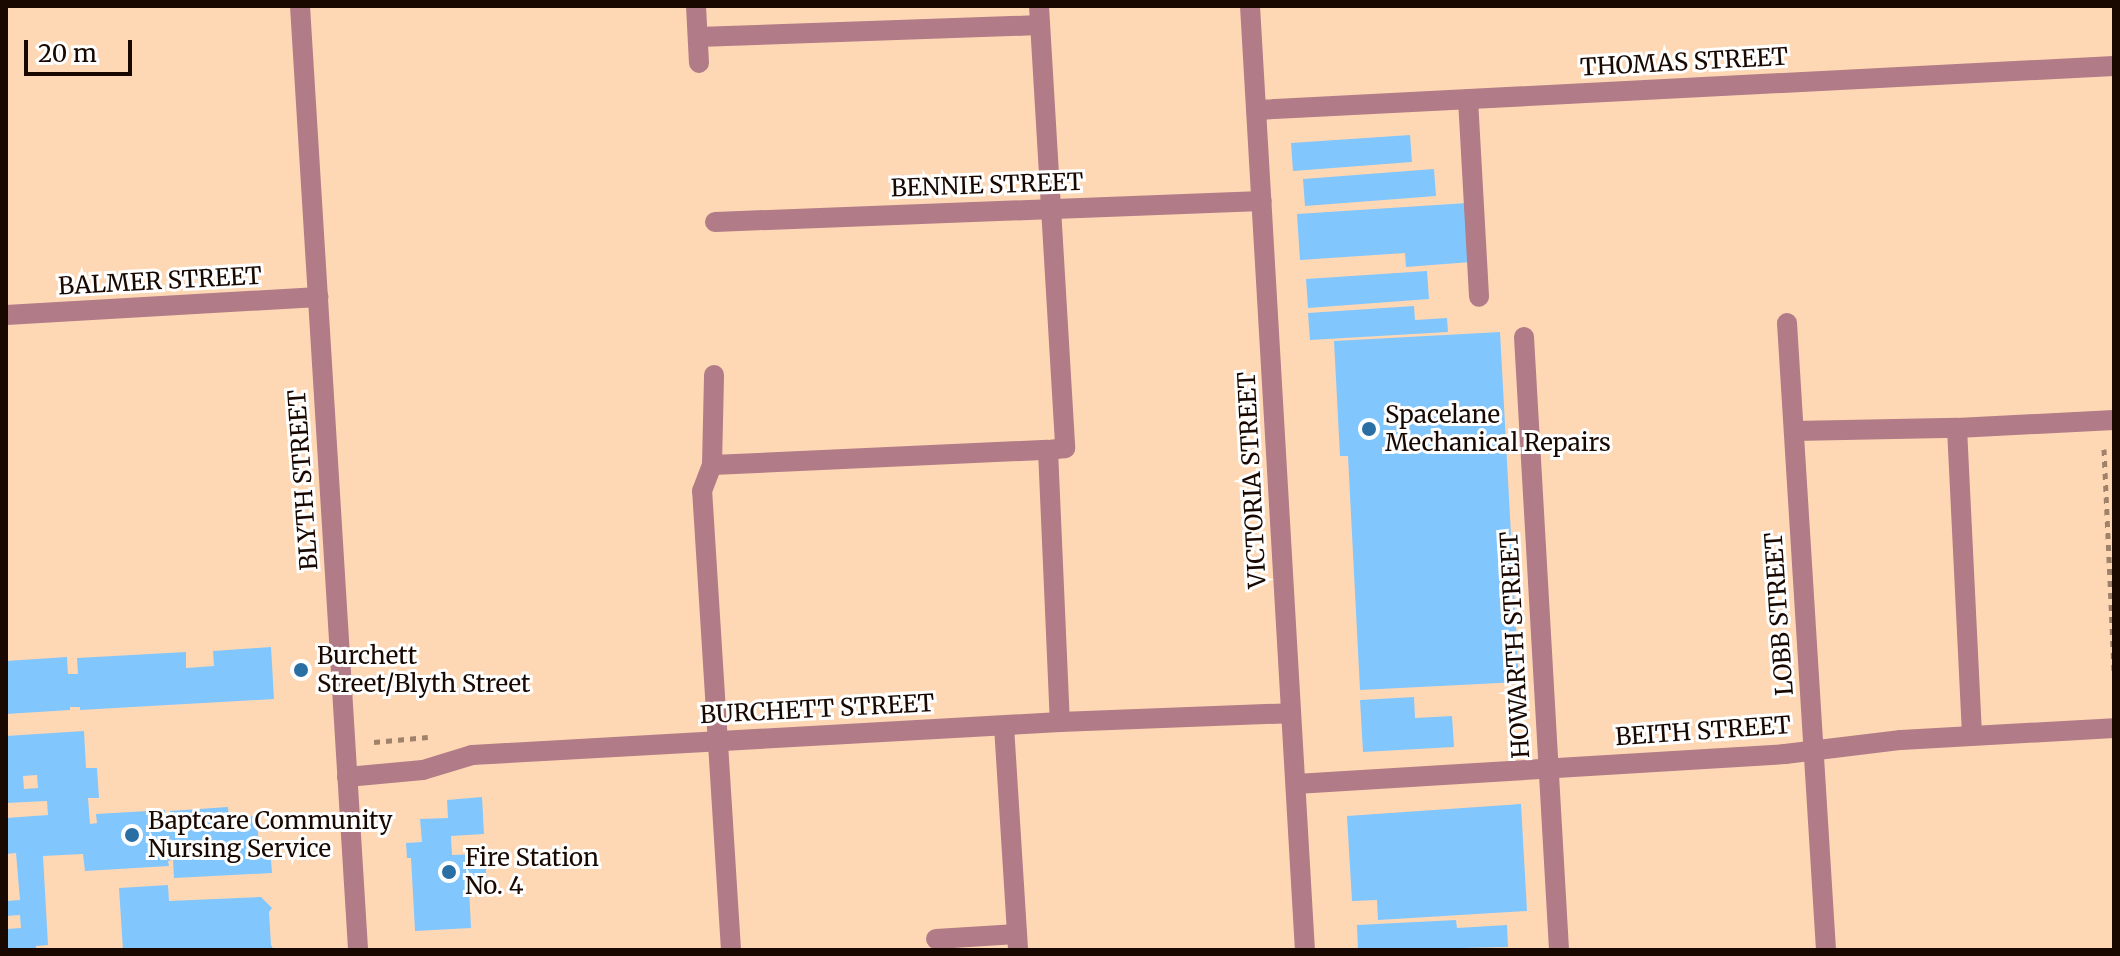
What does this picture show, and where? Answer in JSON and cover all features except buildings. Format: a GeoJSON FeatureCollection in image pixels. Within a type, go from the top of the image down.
{"type":"FeatureCollection","features":[{"type":"Feature","properties":{"kind":"street","name":"BLYTH STREET"},"geometry":{"type":"LineString","coordinates":[[300,6],[358,950]]}},
{"type":"Feature","properties":{"kind":"street"},"geometry":{"type":"LineString","coordinates":[[696,6],[699,63]]}},
{"type":"Feature","properties":{"kind":"street","name":"VICTORIA STREET"},"geometry":{"type":"LineString","coordinates":[[1250,6],[1305,950]]}},
{"type":"Feature","properties":{"kind":"street"},"geometry":{"type":"LineString","coordinates":[[698,37],[1040,15],[1065,448],[712,465]]}},
{"type":"Feature","properties":{"kind":"street","name":"THOMAS STREET"},"geometry":{"type":"LineString","coordinates":[[1256,110],[2114,66]]}},
{"type":"Feature","properties":{"kind":"street"},"geometry":{"type":"LineString","coordinates":[[1468,99],[1479,297]]}},
{"type":"Feature","properties":{"kind":"street","name":"BENNIE STREET"},"geometry":{"type":"LineString","coordinates":[[715,222],[1262,201]]}},
{"type":"Feature","properties":{"kind":"street","name":"BALMER STREET"},"geometry":{"type":"LineString","coordinates":[[6,315],[318,297]]}},
{"type":"Feature","properties":{"kind":"street","name":"LOBB STREET"},"geometry":{"type":"LineString","coordinates":[[1787,323],[1826,950]]}},
{"type":"Feature","properties":{"kind":"street","name":"HOWARTH STREET"},"geometry":{"type":"LineString","coordinates":[[1524,337],[1559,950]]}},
{"type":"Feature","properties":{"kind":"street"},"geometry":{"type":"LineString","coordinates":[[714,375],[712,465],[702,491],[731,950]]}},
{"type":"Feature","properties":{"kind":"street"},"geometry":{"type":"LineString","coordinates":[[1794,431],[1957,428],[2109,420]]}},
{"type":"Feature","properties":{"kind":"street"},"geometry":{"type":"LineString","coordinates":[[1957,428],[1972,736]]}},
{"type":"Feature","properties":{"kind":"street"},"geometry":{"type":"LineString","coordinates":[[1048,450],[1060,722]]}},
{"type":"Feature","properties":{"kind":"street","name":"BURCHETT STREET"},"geometry":{"type":"LineString","coordinates":[[347,777],[423,770],[472,755],[1060,722],[1291,713]]}},
{"type":"Feature","properties":{"kind":"street"},"geometry":{"type":"LineString","coordinates":[[936,939],[1018,942],[1004,726]]}},
{"type":"Feature","properties":{"kind":"street","name":"BEITH STREET"},"geometry":{"type":"LineString","coordinates":[[1296,784],[2114,728]]}},
{"type":"Feature","properties":{"kind":"path"},"geometry":{"type":"LineString","coordinates":[[2109,420],[2114,672]]}},
{"type":"Feature","properties":{"kind":"place","name":"Spacelane Mechanical Repairs"},"geometry":{"type":"Point","coordinates":[1369,429]}},
{"type":"Feature","properties":{"kind":"place","name":"Burchett Street/Blyth Street"},"geometry":{"type":"Point","coordinates":[301,670]}},
{"type":"Feature","properties":{"kind":"place","name":"Baptcare Community Nursing Service"},"geometry":{"type":"Point","coordinates":[132,835]}},
{"type":"Feature","properties":{"kind":"place","name":"Fire Station No. 4"},"geometry":{"type":"Point","coordinates":[449,872]}}]}
